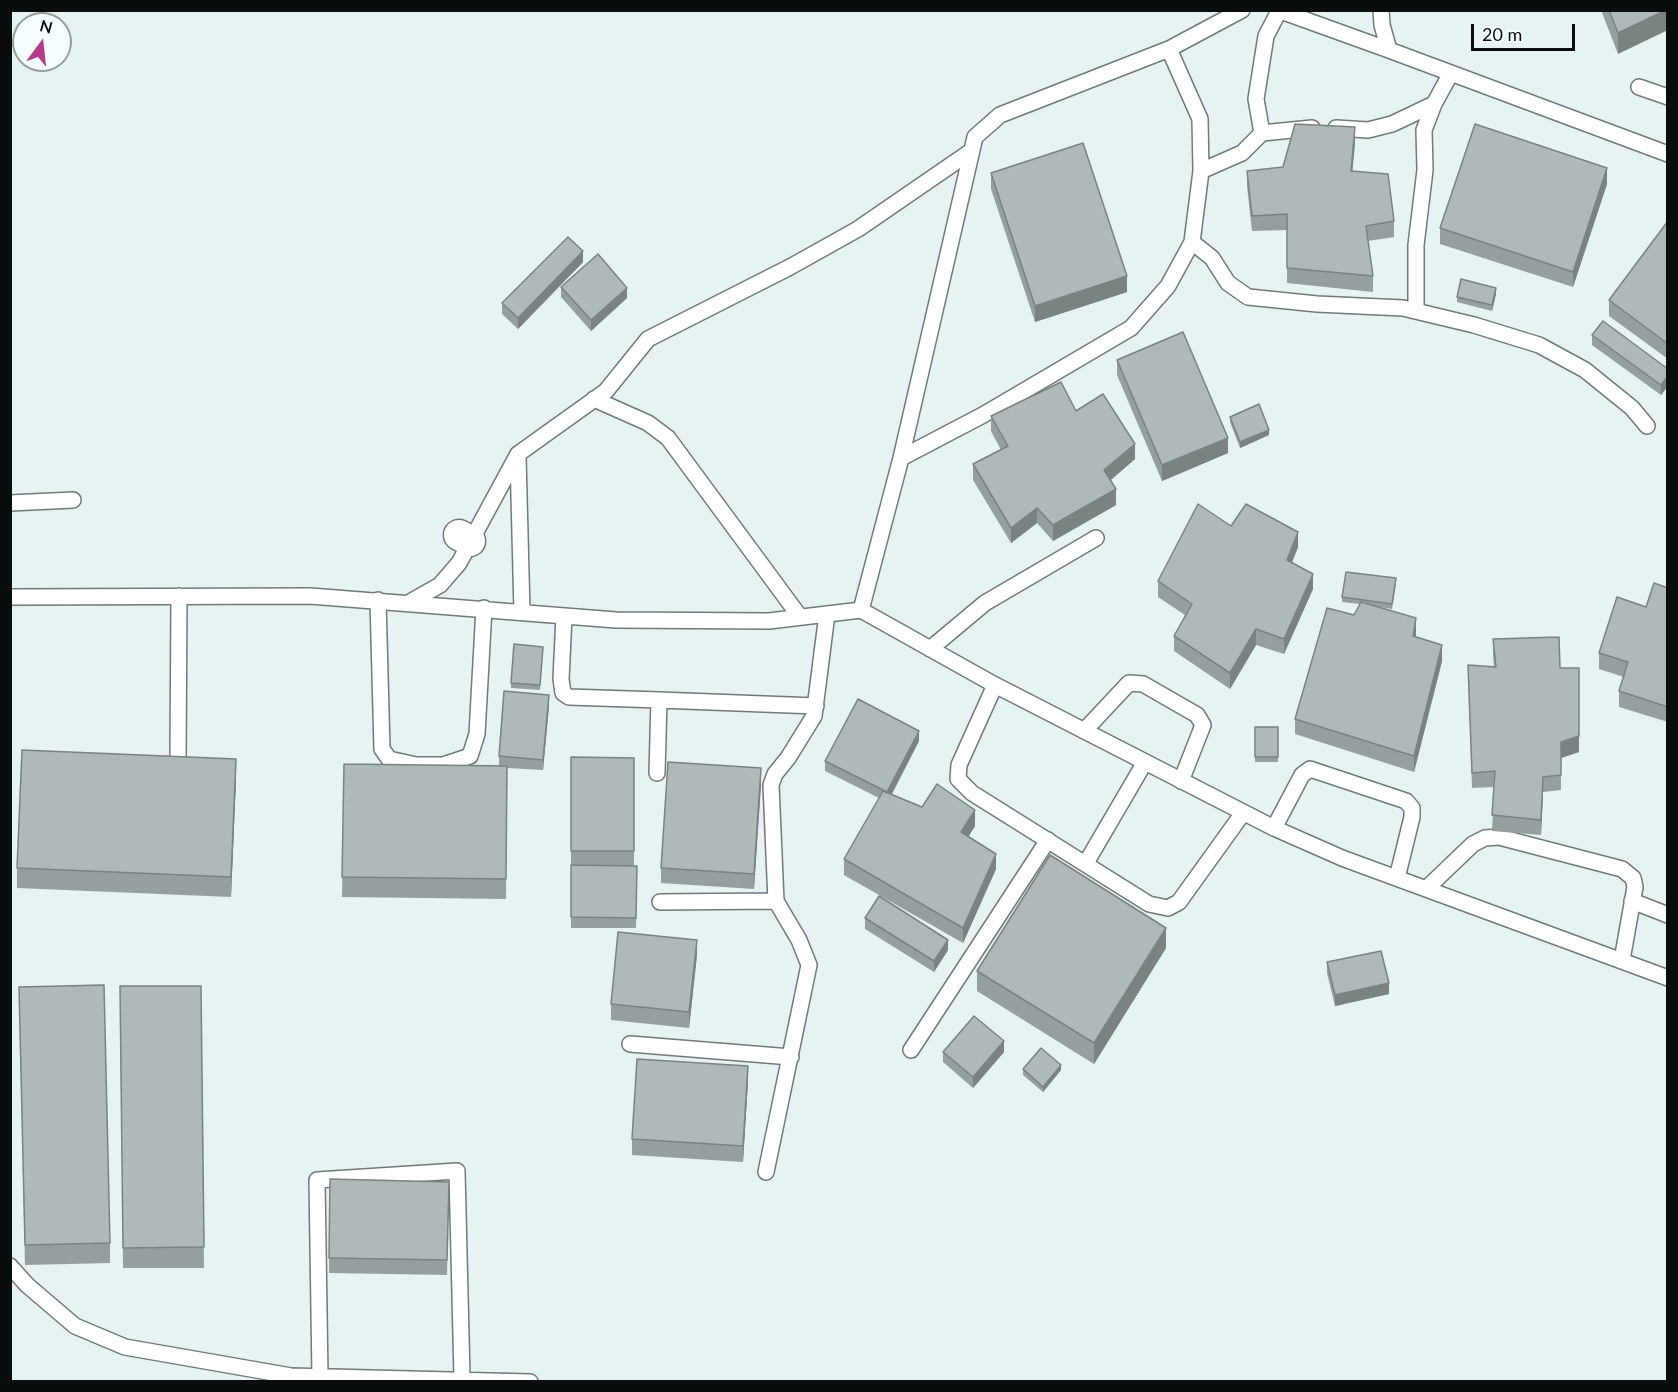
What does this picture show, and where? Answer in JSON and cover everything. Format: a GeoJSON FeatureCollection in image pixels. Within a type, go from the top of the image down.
{"type":"FeatureCollection","features":[{"type":"Feature","properties":{"kind":"lane"},"geometry":{"type":"LineString","coordinates":[[861,610],[902,458],[975,137],[1000,115],[1169,48],[1242,10]]}},
{"type":"Feature","properties":{"kind":"lane"},"geometry":{"type":"LineString","coordinates":[[1381,10],[1382,25],[1389,50]]}},
{"type":"Feature","properties":{"kind":"lane"},"geometry":{"type":"LineString","coordinates":[[1262,134],[1256,99],[1266,36],[1279,11],[1668,154]]}},
{"type":"Feature","properties":{"kind":"lane"},"geometry":{"type":"LineString","coordinates":[[902,458],[983,415],[1131,328],[1168,286],[1192,242],[1201,171],[1200,119],[1169,48]]}},
{"type":"Feature","properties":{"kind":"lane"},"geometry":{"type":"LineString","coordinates":[[1416,311],[1416,245],[1425,171],[1424,130],[1434,104],[1451,73]]}},
{"type":"Feature","properties":{"kind":"lane"},"geometry":{"type":"LineString","coordinates":[[1639,87],[1668,97]]}},
{"type":"Feature","properties":{"kind":"lane"},"geometry":{"type":"LineString","coordinates":[[1201,171],[1242,153],[1262,134],[1316,127],[1368,130],[1392,124],[1434,104]]}},
{"type":"Feature","properties":{"kind":"lane"},"geometry":{"type":"LineString","coordinates":[[410,602],[440,585],[459,563],[465,538],[518,454],[606,391],[648,339],[790,267],[858,229],[970,153]]}},
{"type":"Feature","properties":{"kind":"lane"},"geometry":{"type":"LineString","coordinates":[[1192,242],[1212,258],[1228,283],[1248,297],[1317,304],[1404,308],[1474,324],[1539,345],[1585,370],[1632,408],[1647,426]]}},
{"type":"Feature","properties":{"kind":"lane"},"geometry":{"type":"LineString","coordinates":[[594,399],[648,423],[668,438],[800,617]]}},
{"type":"Feature","properties":{"kind":"lane"},"geometry":{"type":"LineString","coordinates":[[518,454],[522,612]]}},
{"type":"Feature","properties":{"kind":"lane"},"geometry":{"type":"LineString","coordinates":[[10,503],[74,500]]}},
{"type":"Feature","properties":{"kind":"lane"},"geometry":{"type":"LineString","coordinates":[[930,649],[985,603],[1096,538]]}},
{"type":"Feature","properties":{"kind":"lane"},"geometry":{"type":"LineString","coordinates":[[178,761],[179,596]]}},
{"type":"Feature","properties":{"kind":"lane"},"geometry":{"type":"LineString","coordinates":[[10,597],[310,596],[410,602],[616,620],[769,621],[861,610],[995,685],[1274,828],[1397,878],[1668,978]]}},
{"type":"Feature","properties":{"kind":"lane"},"geometry":{"type":"LineString","coordinates":[[378,600],[382,749],[389,759],[416,765],[443,765],[470,756],[477,734],[484,608]]}},
{"type":"Feature","properties":{"kind":"lane"},"geometry":{"type":"LineString","coordinates":[[766,1172],[809,965],[799,940],[776,901],[771,785],[775,774],[814,716],[827,614]]}},
{"type":"Feature","properties":{"kind":"lane"},"geometry":{"type":"LineString","coordinates":[[564,616],[561,679],[563,693],[570,697],[816,706]]}},
{"type":"Feature","properties":{"kind":"lane"},"geometry":{"type":"LineString","coordinates":[[1084,730],[1129,683],[1143,684],[1197,715],[1203,725],[1181,781]]}},
{"type":"Feature","properties":{"kind":"lane"},"geometry":{"type":"LineString","coordinates":[[995,685],[959,765],[958,779],[972,793],[1149,904],[1168,908],[1179,902],[1243,813]]}},
{"type":"Feature","properties":{"kind":"lane"},"geometry":{"type":"LineString","coordinates":[[657,773],[659,700]]}},
{"type":"Feature","properties":{"kind":"lane"},"geometry":{"type":"LineString","coordinates":[[1086,863],[1144,762]]}},
{"type":"Feature","properties":{"kind":"lane"},"geometry":{"type":"LineString","coordinates":[[1274,828],[1302,775],[1310,769],[1406,801],[1412,808],[1412,817],[1397,878]]}},
{"type":"Feature","properties":{"kind":"lane"},"geometry":{"type":"LineString","coordinates":[[1426,889],[1473,844],[1485,837],[1499,837],[1622,869],[1634,879],[1622,960]]}},
{"type":"Feature","properties":{"kind":"lane"},"geometry":{"type":"LineString","coordinates":[[912,1050],[1048,840]]}},
{"type":"Feature","properties":{"kind":"lane"},"geometry":{"type":"LineString","coordinates":[[660,902],[776,901]]}},
{"type":"Feature","properties":{"kind":"lane"},"geometry":{"type":"LineString","coordinates":[[1632,901],[1668,915]]}},
{"type":"Feature","properties":{"kind":"lane"},"geometry":{"type":"LineString","coordinates":[[630,1044],[791,1057]]}},
{"type":"Feature","properties":{"kind":"lane"},"geometry":{"type":"LineString","coordinates":[[320,1377],[317,1180],[457,1171],[462,1378]]}},
{"type":"Feature","properties":{"kind":"lane"},"geometry":{"type":"LineString","coordinates":[[10,1266],[27,1285],[75,1326],[125,1347],[291,1376],[462,1378],[530,1382]]}},
{"type":"Feature","properties":{"kind":"building"},"geometry":{"type":"Polygon","coordinates":[[[1609,10],[1666,10],[1618,33],[1609,10]]]}},
{"type":"Feature","properties":{"kind":"building"},"geometry":{"type":"Polygon","coordinates":[[[1295,124],[1355,127],[1351,171],[1388,174],[1394,221],[1366,226],[1373,276],[1287,268],[1287,214],[1252,216],[1247,171],[1283,167],[1295,124]]]}},
{"type":"Feature","properties":{"kind":"building"},"geometry":{"type":"Polygon","coordinates":[[[1475,124],[1607,168],[1573,272],[1440,228],[1475,124]]]}},
{"type":"Feature","properties":{"kind":"building"},"geometry":{"type":"Polygon","coordinates":[[[1083,143],[1127,276],[1035,306],[991,173],[1083,143]]]}},
{"type":"Feature","properties":{"kind":"building"},"geometry":{"type":"Polygon","coordinates":[[[1668,221],[1668,344],[1609,300],[1668,221]]]}},
{"type":"Feature","properties":{"kind":"building"},"geometry":{"type":"Polygon","coordinates":[[[568,237],[583,251],[518,318],[502,303],[568,237]]]}},
{"type":"Feature","properties":{"kind":"building"},"geometry":{"type":"Polygon","coordinates":[[[598,254],[627,288],[591,320],[561,287],[598,254]]]}},
{"type":"Feature","properties":{"kind":"building"},"geometry":{"type":"Polygon","coordinates":[[[1461,279],[1496,288],[1492,305],[1457,297],[1461,279]]]}},
{"type":"Feature","properties":{"kind":"building"},"geometry":{"type":"Polygon","coordinates":[[[1603,321],[1668,369],[1668,376],[1661,385],[1592,335],[1603,321]]]}},
{"type":"Feature","properties":{"kind":"building"},"geometry":{"type":"Polygon","coordinates":[[[1183,332],[1228,438],[1162,465],[1117,360],[1183,332]]]}},
{"type":"Feature","properties":{"kind":"building"},"geometry":{"type":"Polygon","coordinates":[[[1061,382],[1076,411],[1103,394],[1135,444],[1104,470],[1116,489],[1053,525],[1037,508],[1011,528],[973,464],[1008,446],[991,416],[1061,382]]]}},
{"type":"Feature","properties":{"kind":"building"},"geometry":{"type":"Polygon","coordinates":[[[1259,404],[1269,430],[1240,442],[1230,417],[1259,404]]]}},
{"type":"Feature","properties":{"kind":"building"},"geometry":{"type":"Polygon","coordinates":[[[1198,504],[1231,526],[1246,504],[1298,532],[1287,560],[1313,574],[1284,639],[1256,629],[1230,673],[1174,636],[1192,604],[1158,581],[1198,504]]]}},
{"type":"Feature","properties":{"kind":"building"},"geometry":{"type":"Polygon","coordinates":[[[1346,572],[1396,578],[1392,604],[1342,597],[1346,572]]]}},
{"type":"Feature","properties":{"kind":"building"},"geometry":{"type":"Polygon","coordinates":[[[1654,583],[1668,588],[1668,707],[1619,691],[1628,662],[1599,653],[1617,597],[1646,607],[1654,583]]]}},
{"type":"Feature","properties":{"kind":"building"},"geometry":{"type":"Polygon","coordinates":[[[1361,602],[1416,618],[1413,636],[1442,645],[1414,756],[1295,719],[1327,608],[1354,615],[1361,602]]]}},
{"type":"Feature","properties":{"kind":"building"},"geometry":{"type":"Polygon","coordinates":[[[1559,637],[1560,668],[1579,668],[1579,736],[1561,742],[1561,775],[1543,777],[1541,820],[1492,815],[1495,771],[1472,773],[1468,665],[1496,667],[1493,639],[1559,637]]]}},
{"type":"Feature","properties":{"kind":"building"},"geometry":{"type":"Polygon","coordinates":[[[514,644],[543,647],[540,685],[511,683],[514,644]]]}},
{"type":"Feature","properties":{"kind":"building"},"geometry":{"type":"Polygon","coordinates":[[[504,691],[549,695],[543,760],[499,756],[504,691]]]}},
{"type":"Feature","properties":{"kind":"building"},"geometry":{"type":"Polygon","coordinates":[[[858,699],[919,731],[887,792],[825,761],[858,699]]]}},
{"type":"Feature","properties":{"kind":"building"},"geometry":{"type":"Polygon","coordinates":[[[1255,727],[1278,727],[1278,757],[1255,757],[1255,727]]]}},
{"type":"Feature","properties":{"kind":"building"},"geometry":{"type":"Polygon","coordinates":[[[22,750],[236,759],[231,877],[17,868],[22,750]]]}},
{"type":"Feature","properties":{"kind":"building"},"geometry":{"type":"Polygon","coordinates":[[[571,757],[634,758],[634,851],[571,851],[571,757]]]}},
{"type":"Feature","properties":{"kind":"building"},"geometry":{"type":"Polygon","coordinates":[[[668,762],[761,768],[754,874],[661,868],[668,762]]]}},
{"type":"Feature","properties":{"kind":"building"},"geometry":{"type":"Polygon","coordinates":[[[344,764],[507,766],[506,879],[342,877],[344,764]]]}},
{"type":"Feature","properties":{"kind":"building"},"geometry":{"type":"Polygon","coordinates":[[[937,784],[975,810],[961,832],[996,854],[963,928],[844,859],[883,791],[922,807],[937,784]]]}},
{"type":"Feature","properties":{"kind":"building"},"geometry":{"type":"Polygon","coordinates":[[[1050,855],[1166,928],[1094,1043],[977,971],[1050,855]]]}},
{"type":"Feature","properties":{"kind":"building"},"geometry":{"type":"Polygon","coordinates":[[[571,865],[637,866],[636,918],[571,917],[571,865]]]}},
{"type":"Feature","properties":{"kind":"building"},"geometry":{"type":"Polygon","coordinates":[[[879,896],[948,940],[934,961],[865,918],[879,896]]]}},
{"type":"Feature","properties":{"kind":"building"},"geometry":{"type":"Polygon","coordinates":[[[618,932],[697,940],[689,1012],[611,1004],[618,932]]]}},
{"type":"Feature","properties":{"kind":"building"},"geometry":{"type":"Polygon","coordinates":[[[1381,951],[1389,983],[1335,995],[1327,962],[1381,951]]]}},
{"type":"Feature","properties":{"kind":"building"},"geometry":{"type":"Polygon","coordinates":[[[104,985],[110,1243],[25,1245],[19,987],[104,985]]]}},
{"type":"Feature","properties":{"kind":"building"},"geometry":{"type":"Polygon","coordinates":[[[120,986],[201,986],[204,1247],[123,1248],[120,986]]]}},
{"type":"Feature","properties":{"kind":"building"},"geometry":{"type":"Polygon","coordinates":[[[974,1016],[1004,1041],[973,1077],[943,1052],[974,1016]]]}},
{"type":"Feature","properties":{"kind":"building"},"geometry":{"type":"Polygon","coordinates":[[[1041,1048],[1061,1065],[1043,1087],[1023,1069],[1041,1048]]]}},
{"type":"Feature","properties":{"kind":"building"},"geometry":{"type":"Polygon","coordinates":[[[637,1059],[748,1066],[743,1146],[632,1139],[637,1059]]]}},
{"type":"Feature","properties":{"kind":"building"},"geometry":{"type":"Polygon","coordinates":[[[330,1179],[449,1182],[447,1260],[329,1258],[330,1179]]]}}]}
